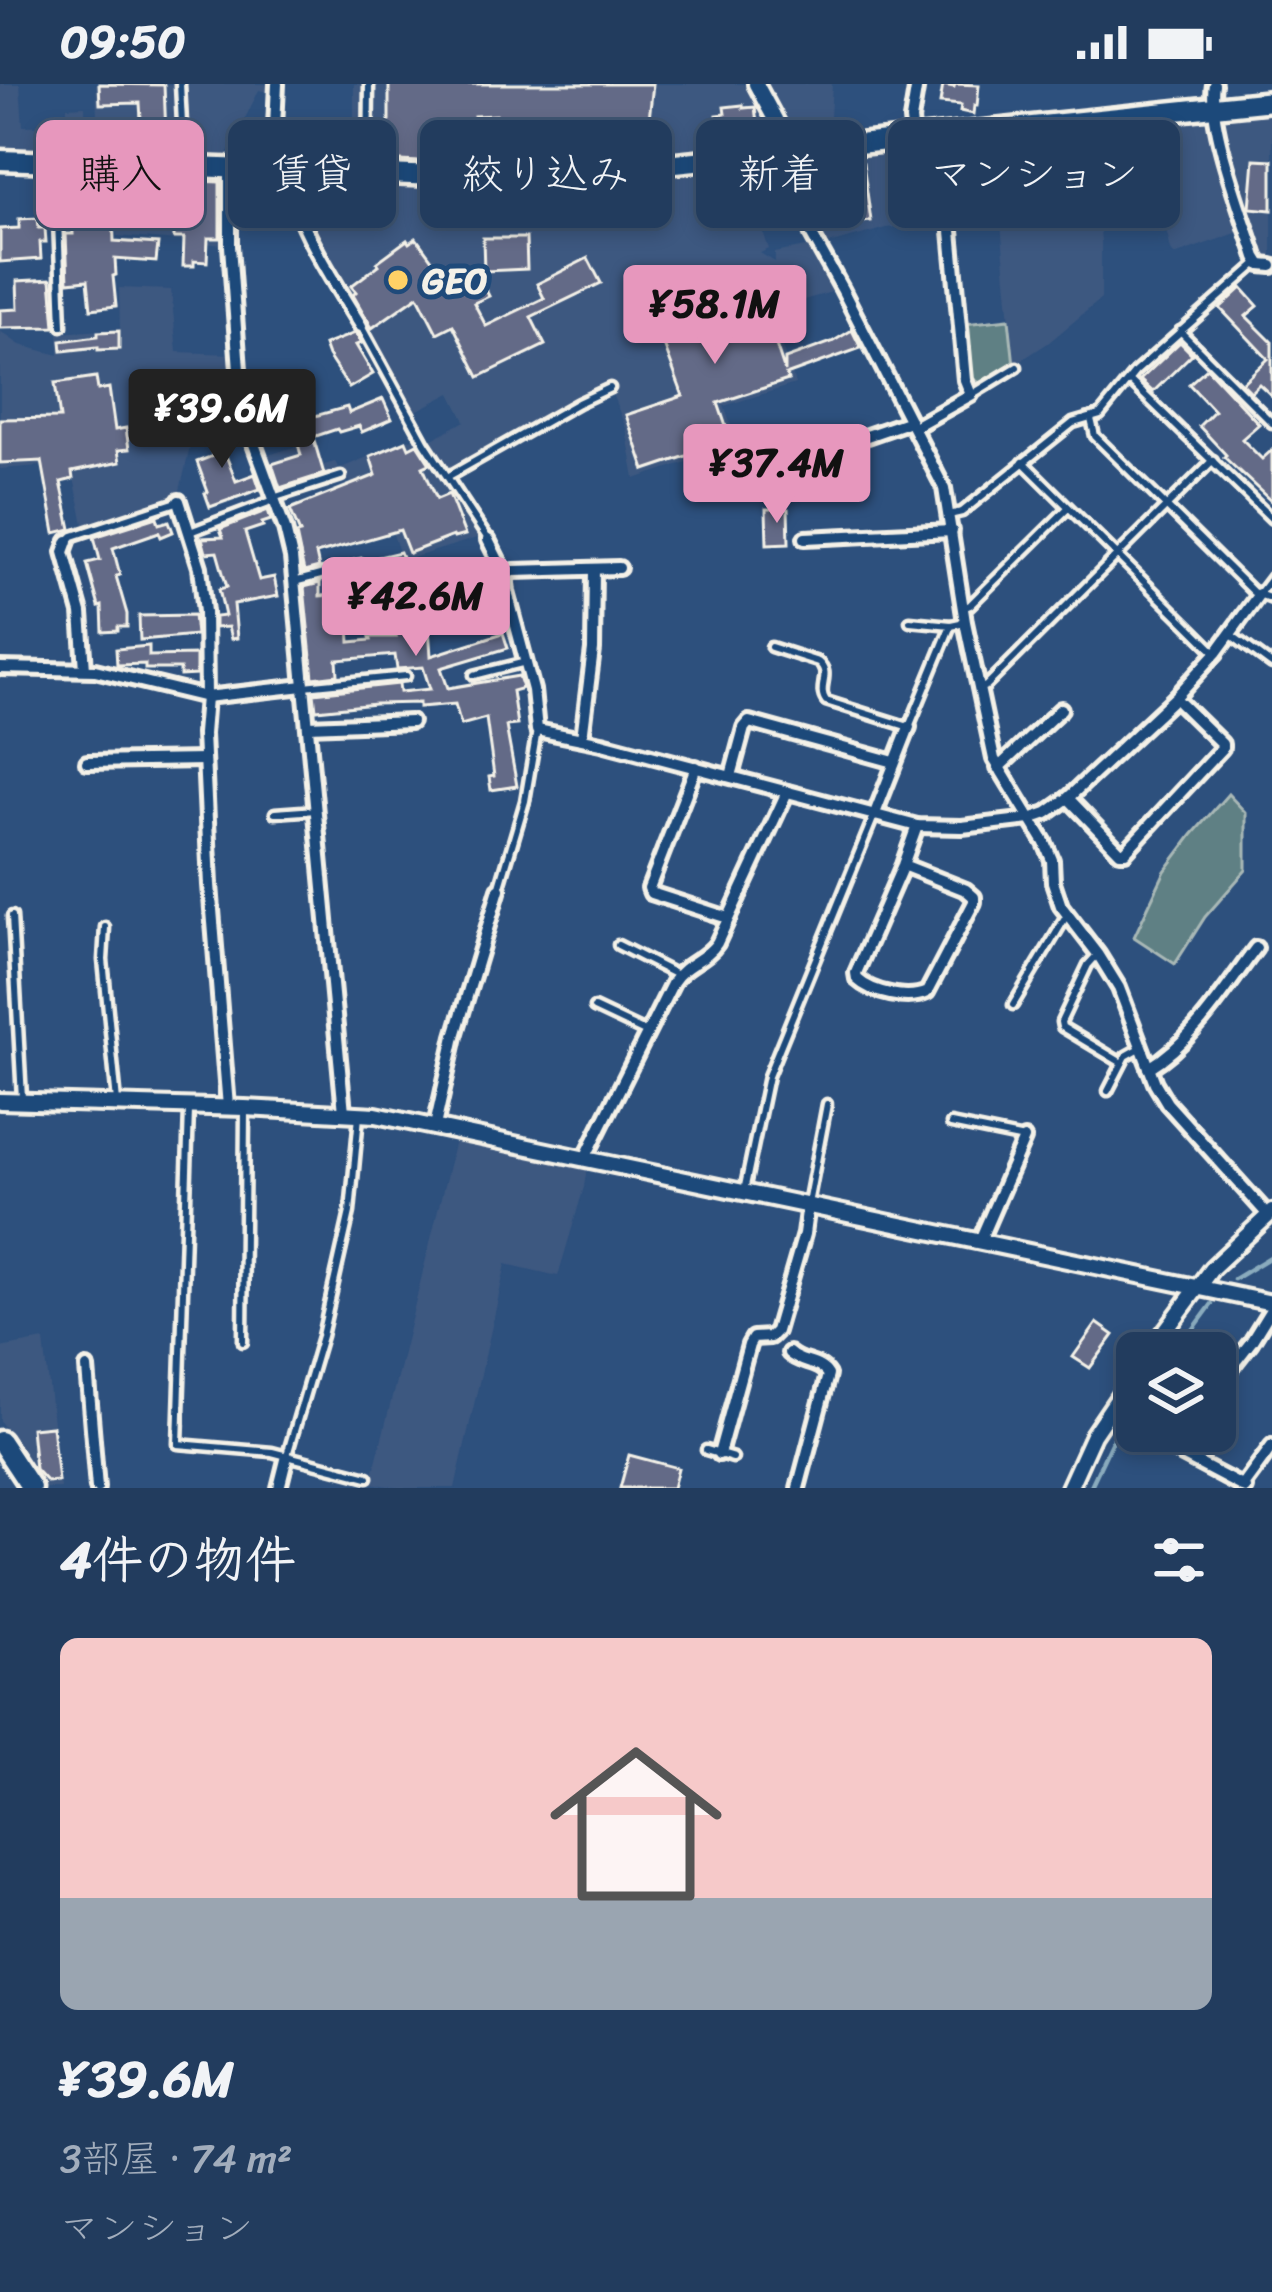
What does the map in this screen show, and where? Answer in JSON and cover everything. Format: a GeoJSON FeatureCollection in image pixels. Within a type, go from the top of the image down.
{"type":"FeatureCollection","features":[{"type":"Feature","properties":{"kind":"main road"},"geometry":{"type":"LineString","coordinates":[[1042,120],[1214,94],[1272,100]]}},
{"type":"Feature","properties":{"kind":"main road"},"geometry":{"type":"LineString","coordinates":[[0,160],[36,161]]}},
{"type":"Feature","properties":{"kind":"main road"},"geometry":{"type":"LineString","coordinates":[[0,1441],[31,1488]]}},
{"type":"Feature","properties":{"kind":"street"},"geometry":{"type":"LineString","coordinates":[[277,84],[278,120]]}},
{"type":"Feature","properties":{"kind":"street"},"geometry":{"type":"LineString","coordinates":[[756,84],[775,120]]}},
{"type":"Feature","properties":{"kind":"street"},"geometry":{"type":"LineString","coordinates":[[911,120],[917,84]]}},
{"type":"Feature","properties":{"kind":"street"},"geometry":{"type":"LineString","coordinates":[[1214,94],[1236,196],[1266,264]]}},
{"type":"Feature","properties":{"kind":"street"},"geometry":{"type":"LineString","coordinates":[[230,228],[242,411],[290,549],[352,1112]]}},
{"type":"Feature","properties":{"kind":"street"},"geometry":{"type":"LineString","coordinates":[[307,228],[361,326]]}},
{"type":"Feature","properties":{"kind":"street"},"geometry":{"type":"LineString","coordinates":[[809,228],[941,481],[977,690],[998,768],[1050,854],[1057,899],[1125,999],[1167,1103],[1270,1214],[1212,1268],[1164,1332]]}},
{"type":"Feature","properties":{"kind":"street"},"geometry":{"type":"LineString","coordinates":[[838,446],[912,424],[971,395],[964,380],[951,228]]}},
{"type":"Feature","properties":{"kind":"street"},"geometry":{"type":"LineString","coordinates":[[179,501],[202,585],[204,760],[227,1107]]}},
{"type":"Feature","properties":{"kind":"street"},"geometry":{"type":"LineString","coordinates":[[805,538],[952,531]]}},
{"type":"Feature","properties":{"kind":"street"},"geometry":{"type":"LineString","coordinates":[[488,540],[505,574],[536,705],[537,730],[874,816],[944,828],[1040,817],[1068,798],[1175,698],[1266,596]]}},
{"type":"Feature","properties":{"kind":"street"},"geometry":{"type":"LineString","coordinates":[[68,541],[64,552],[81,613],[85,670]]}},
{"type":"Feature","properties":{"kind":"street"},"geometry":{"type":"LineString","coordinates":[[582,738],[593,650],[594,568]]}},
{"type":"Feature","properties":{"kind":"street"},"geometry":{"type":"LineString","coordinates":[[505,574],[619,568]]}},
{"type":"Feature","properties":{"kind":"street"},"geometry":{"type":"LineString","coordinates":[[0,668],[85,670],[206,697],[304,686]]}},
{"type":"Feature","properties":{"kind":"street"},"geometry":{"type":"LineString","coordinates":[[1068,798],[1125,852],[1222,748],[1175,698]]}},
{"type":"Feature","properties":{"kind":"street"},"geometry":{"type":"LineString","coordinates":[[998,768],[1060,709]]}},
{"type":"Feature","properties":{"kind":"street"},"geometry":{"type":"LineString","coordinates":[[309,726],[411,722]]}},
{"type":"Feature","properties":{"kind":"street"},"geometry":{"type":"LineString","coordinates":[[730,776],[749,722],[894,762]]}},
{"type":"Feature","properties":{"kind":"street"},"geometry":{"type":"LineString","coordinates":[[874,816],[909,727]]}},
{"type":"Feature","properties":{"kind":"street"},"geometry":{"type":"LineString","coordinates":[[87,762],[204,760]]}},
{"type":"Feature","properties":{"kind":"street"},"geometry":{"type":"LineString","coordinates":[[696,767],[649,888],[728,918]]}},
{"type":"Feature","properties":{"kind":"street"},"geometry":{"type":"LineString","coordinates":[[585,1157],[677,975],[713,950],[787,792]]}},
{"type":"Feature","properties":{"kind":"street"},"geometry":{"type":"LineString","coordinates":[[903,866],[974,897],[927,992],[916,997],[860,985],[856,973],[917,826]]}},
{"type":"Feature","properties":{"kind":"street"},"geometry":{"type":"LineString","coordinates":[[434,1126],[499,889]]}},
{"type":"Feature","properties":{"kind":"street"},"geometry":{"type":"LineString","coordinates":[[1150,1068],[1196,1026],[1256,948]]}},
{"type":"Feature","properties":{"kind":"street"},"geometry":{"type":"LineString","coordinates":[[0,1101],[352,1112],[980,1240],[1272,1306],[1236,1361]]}},
{"type":"Feature","properties":{"kind":"street"},"geometry":{"type":"LineString","coordinates":[[980,1240],[1024,1138]]}},
{"type":"Feature","properties":{"kind":"street"},"geometry":{"type":"LineString","coordinates":[[713,1452],[749,1345],[753,1338],[776,1331],[808,1204]]}},
{"type":"Feature","properties":{"kind":"street"},"geometry":{"type":"LineString","coordinates":[[789,1353],[823,1368],[828,1375],[798,1488]]}},
{"type":"Feature","properties":{"kind":"street"},"geometry":{"type":"LineString","coordinates":[[87,1368],[97,1488]]}},
{"type":"Feature","properties":{"kind":"street"},"geometry":{"type":"LineString","coordinates":[[1069,1488],[1093,1435],[1116,1401]]}},
{"type":"Feature","properties":{"kind":"street"},"geometry":{"type":"LineString","coordinates":[[1177,1452],[1244,1487],[1272,1446]]}},
{"type":"Feature","properties":{"kind":"street"},"geometry":{"type":"LineString","coordinates":[[279,1488],[287,1456]]}},
{"type":"Feature","properties":{"kind":"lane"},"geometry":{"type":"LineString","coordinates":[[180,84],[182,120]]}},
{"type":"Feature","properties":{"kind":"lane"},"geometry":{"type":"LineString","coordinates":[[369,84],[369,120]]}},
{"type":"Feature","properties":{"kind":"lane"},"geometry":{"type":"LineString","coordinates":[[58,228],[62,326]]}},
{"type":"Feature","properties":{"kind":"lane"},"geometry":{"type":"LineString","coordinates":[[950,515],[962,512],[1073,422],[1105,411],[1129,380],[1180,331],[1266,264]]}},
{"type":"Feature","properties":{"kind":"lane"},"geometry":{"type":"LineString","coordinates":[[361,326],[422,439],[488,540]]}},
{"type":"Feature","properties":{"kind":"lane"},"geometry":{"type":"LineString","coordinates":[[1180,331],[1272,423]]}},
{"type":"Feature","properties":{"kind":"lane"},"geometry":{"type":"LineString","coordinates":[[971,395],[1017,367]]}},
{"type":"Feature","properties":{"kind":"lane"},"geometry":{"type":"LineString","coordinates":[[1129,380],[1272,519]]}},
{"type":"Feature","properties":{"kind":"lane"},"geometry":{"type":"LineString","coordinates":[[449,476],[610,388]]}},
{"type":"Feature","properties":{"kind":"lane"},"geometry":{"type":"LineString","coordinates":[[1091,419],[1092,433],[1253,592],[1266,596],[1272,578]]}},
{"type":"Feature","properties":{"kind":"lane"},"geometry":{"type":"LineString","coordinates":[[977,690],[1213,460]]}},
{"type":"Feature","properties":{"kind":"lane"},"geometry":{"type":"LineString","coordinates":[[1022,462],[1216,652]]}},
{"type":"Feature","properties":{"kind":"lane"},"geometry":{"type":"LineString","coordinates":[[190,532],[341,476]]}},
{"type":"Feature","properties":{"kind":"lane"},"geometry":{"type":"LineString","coordinates":[[68,541],[179,501]]}},
{"type":"Feature","properties":{"kind":"lane"},"geometry":{"type":"LineString","coordinates":[[771,647],[823,666],[826,701],[909,727],[951,625],[1068,508]]}},
{"type":"Feature","properties":{"kind":"lane"},"geometry":{"type":"LineString","coordinates":[[294,582],[362,564],[373,598]]}},
{"type":"Feature","properties":{"kind":"lane"},"geometry":{"type":"LineString","coordinates":[[910,621],[951,625]]}},
{"type":"Feature","properties":{"kind":"lane"},"geometry":{"type":"LineString","coordinates":[[1231,634],[1272,665]]}},
{"type":"Feature","properties":{"kind":"lane"},"geometry":{"type":"LineString","coordinates":[[474,675],[526,662]]}},
{"type":"Feature","properties":{"kind":"lane"},"geometry":{"type":"LineString","coordinates":[[304,686],[406,676]]}},
{"type":"Feature","properties":{"kind":"lane"},"geometry":{"type":"LineString","coordinates":[[499,889],[525,801],[537,730]]}},
{"type":"Feature","properties":{"kind":"lane"},"geometry":{"type":"LineString","coordinates":[[275,813],[316,810]]}},
{"type":"Feature","properties":{"kind":"lane"},"geometry":{"type":"LineString","coordinates":[[744,1191],[768,1076],[874,816]]}},
{"type":"Feature","properties":{"kind":"lane"},"geometry":{"type":"LineString","coordinates":[[1013,1005],[1067,915]]}},
{"type":"Feature","properties":{"kind":"lane"},"geometry":{"type":"LineString","coordinates":[[12,916],[22,1102]]}},
{"type":"Feature","properties":{"kind":"lane"},"geometry":{"type":"LineString","coordinates":[[105,927],[103,960],[117,1104]]}},
{"type":"Feature","properties":{"kind":"lane"},"geometry":{"type":"LineString","coordinates":[[618,945],[677,975]]}},
{"type":"Feature","properties":{"kind":"lane"},"geometry":{"type":"LineString","coordinates":[[1098,954],[1060,1022],[1122,1063]]}},
{"type":"Feature","properties":{"kind":"lane"},"geometry":{"type":"LineString","coordinates":[[594,1008],[647,1033]]}},
{"type":"Feature","properties":{"kind":"lane"},"geometry":{"type":"LineString","coordinates":[[1108,1091],[1126,1056],[1142,1047]]}},
{"type":"Feature","properties":{"kind":"lane"},"geometry":{"type":"LineString","coordinates":[[808,1204],[827,1104]]}},
{"type":"Feature","properties":{"kind":"lane"},"geometry":{"type":"LineString","coordinates":[[189,1106],[178,1444],[287,1456],[368,1477]]}},
{"type":"Feature","properties":{"kind":"lane"},"geometry":{"type":"LineString","coordinates":[[243,1342],[245,1108]]}},
{"type":"Feature","properties":{"kind":"lane"},"geometry":{"type":"LineString","coordinates":[[287,1456],[322,1336],[350,1212],[352,1112]]}},
{"type":"Feature","properties":{"kind":"lane"},"geometry":{"type":"LineString","coordinates":[[951,1124],[1024,1138]]}},
{"type":"Feature","properties":{"kind":"lane"},"geometry":{"type":"LineString","coordinates":[[713,1452],[733,1458]]}},
{"type":"Feature","properties":{"kind":"shaded area"},"geometry":{"type":"Polygon","coordinates":[[[0,84],[20,84],[23,126],[36,126],[36,149],[0,148],[0,84]]]}},
{"type":"Feature","properties":{"kind":"shaded area"},"geometry":{"type":"Polygon","coordinates":[[[96,84],[267,84],[267,92],[259,90],[244,120],[228,120],[227,155],[204,155],[204,120],[97,120],[96,84]]]}},
{"type":"Feature","properties":{"kind":"shaded area"},"geometry":{"type":"Polygon","coordinates":[[[354,84],[744,84],[763,120],[696,120],[696,147],[672,150],[672,120],[420,120],[420,162],[396,161],[396,120],[354,120],[354,84]]]}},
{"type":"Feature","properties":{"kind":"shaded area"},"geometry":{"type":"Polygon","coordinates":[[[766,84],[832,84],[830,120],[785,120],[766,84]]]}},
{"type":"Feature","properties":{"kind":"shaded area"},"geometry":{"type":"Polygon","coordinates":[[[85,106],[85,120],[66,120],[67,107],[85,106]]]}},
{"type":"Feature","properties":{"kind":"shaded area"},"geometry":{"type":"Polygon","coordinates":[[[1272,113],[1272,260],[1261,253],[1224,123],[1231,116],[1272,113]]]}},
{"type":"Feature","properties":{"kind":"shaded area"},"geometry":{"type":"Polygon","coordinates":[[[1208,118],[1242,231],[1174,255],[1166,228],[1180,228],[1180,121],[1208,118]]]}},
{"type":"Feature","properties":{"kind":"shaded area"},"geometry":{"type":"Polygon","coordinates":[[[888,152],[888,228],[825,245],[819,228],[864,228],[864,155],[888,152]]]}},
{"type":"Feature","properties":{"kind":"shaded area"},"geometry":{"type":"Polygon","coordinates":[[[696,173],[696,228],[761,228],[769,249],[760,253],[775,262],[775,253],[810,246],[835,291],[769,310],[795,384],[724,406],[738,445],[635,479],[626,428],[608,384],[453,467],[445,465],[429,441],[465,421],[451,393],[412,413],[315,228],[396,228],[396,187],[420,188],[420,228],[672,228],[672,175],[696,173]]]}},
{"type":"Feature","properties":{"kind":"shaded area"},"geometry":{"type":"Polygon","coordinates":[[[204,179],[224,180],[225,245],[117,236],[116,228],[204,228],[204,179]]]}},
{"type":"Feature","properties":{"kind":"shaded area"},"geometry":{"type":"Polygon","coordinates":[[[1001,228],[1100,228],[1101,299],[1014,365],[1001,228]]]}},
{"type":"Feature","properties":{"kind":"shaded area"},"geometry":{"type":"Polygon","coordinates":[[[119,288],[171,290],[177,352],[233,354],[238,417],[196,421],[179,495],[85,528],[70,460],[0,469],[0,331],[20,345],[59,355],[58,333],[120,329],[119,288]]]}},
{"type":"Feature","properties":{"kind":"shaded area"},"geometry":{"type":"Polygon","coordinates":[[[415,437],[480,537],[402,561],[385,510],[364,515],[350,481],[344,483],[339,474],[276,489],[262,457],[316,440],[324,465],[335,462],[339,469],[415,437]]]}},
{"type":"Feature","properties":{"kind":"shaded area"},"geometry":{"type":"Polygon","coordinates":[[[455,1141],[587,1167],[584,1187],[558,1276],[506,1264],[455,1488],[371,1483],[455,1141]]]}},
{"type":"Feature","properties":{"kind":"shaded area"},"geometry":{"type":"Polygon","coordinates":[[[44,1340],[60,1488],[45,1488],[0,1421],[0,1348],[44,1340]]]}},
{"type":"Feature","properties":{"kind":"green space"},"geometry":{"type":"Polygon","coordinates":[[[1009,319],[1014,365],[980,383],[969,376],[964,324],[1009,319]]]}},
{"type":"Feature","properties":{"kind":"green space"},"geometry":{"type":"Polygon","coordinates":[[[1228,794],[1246,813],[1246,870],[1205,917],[1175,964],[1134,937],[1165,871],[1228,794]]]}},
{"type":"Feature","properties":{"kind":"building"},"geometry":{"type":"Polygon","coordinates":[[[99,84],[164,85],[165,120],[141,120],[140,103],[100,104],[99,84]]]}},
{"type":"Feature","properties":{"kind":"building"},"geometry":{"type":"Polygon","coordinates":[[[389,84],[653,84],[649,120],[496,120],[496,115],[420,120],[420,162],[396,161],[396,120],[389,120],[389,84]]]}},
{"type":"Feature","properties":{"kind":"building"},"geometry":{"type":"Polygon","coordinates":[[[943,85],[979,85],[973,114],[960,111],[961,105],[940,103],[943,85]]]}},
{"type":"Feature","properties":{"kind":"building"},"geometry":{"type":"Polygon","coordinates":[[[724,107],[755,107],[757,120],[718,120],[717,115],[725,114],[724,107]]]}},
{"type":"Feature","properties":{"kind":"building"},"geometry":{"type":"Polygon","coordinates":[[[1254,159],[1272,160],[1272,210],[1250,208],[1254,159]]]}},
{"type":"Feature","properties":{"kind":"building"},"geometry":{"type":"Polygon","coordinates":[[[864,170],[871,221],[864,222],[864,170]]]}},
{"type":"Feature","properties":{"kind":"building"},"geometry":{"type":"Polygon","coordinates":[[[204,181],[220,182],[220,238],[208,238],[207,262],[183,266],[184,238],[174,238],[174,228],[204,228],[204,181]]]}},
{"type":"Feature","properties":{"kind":"building"},"geometry":{"type":"Polygon","coordinates":[[[36,218],[36,228],[45,228],[41,259],[0,262],[0,229],[19,228],[19,219],[36,218]]]}},
{"type":"Feature","properties":{"kind":"building"},"geometry":{"type":"Polygon","coordinates":[[[73,228],[114,228],[114,241],[158,244],[156,262],[115,259],[116,306],[91,309],[88,280],[68,282],[66,234],[73,234],[73,228]]]}},
{"type":"Feature","properties":{"kind":"building"},"geometry":{"type":"Polygon","coordinates":[[[416,238],[452,287],[478,274],[489,296],[474,303],[486,326],[544,298],[537,284],[588,258],[601,283],[531,317],[545,345],[479,377],[453,325],[437,333],[418,296],[372,328],[353,295],[351,286],[377,262],[416,238]]]}},
{"type":"Feature","properties":{"kind":"building"},"geometry":{"type":"Polygon","coordinates":[[[483,238],[526,238],[527,269],[484,271],[483,238]]]}},
{"type":"Feature","properties":{"kind":"building"},"geometry":{"type":"Polygon","coordinates":[[[752,273],[785,372],[785,359],[852,330],[861,348],[786,375],[788,380],[718,403],[731,441],[645,470],[626,415],[683,396],[657,326],[650,328],[644,312],[752,273]]]}},
{"type":"Feature","properties":{"kind":"building"},"geometry":{"type":"Polygon","coordinates":[[[51,279],[55,327],[0,328],[0,310],[18,309],[17,281],[51,279]]]}},
{"type":"Feature","properties":{"kind":"building"},"geometry":{"type":"Polygon","coordinates":[[[1242,288],[1258,306],[1246,316],[1272,342],[1272,396],[1259,384],[1251,392],[1242,383],[1268,359],[1220,308],[1242,288]]]}},
{"type":"Feature","properties":{"kind":"building"},"geometry":{"type":"Polygon","coordinates":[[[119,331],[119,349],[62,351],[61,341],[119,331]]]}},
{"type":"Feature","properties":{"kind":"building"},"geometry":{"type":"Polygon","coordinates":[[[355,333],[362,343],[356,345],[373,374],[349,388],[324,345],[355,333]]]}},
{"type":"Feature","properties":{"kind":"building"},"geometry":{"type":"Polygon","coordinates":[[[1180,342],[1192,354],[1153,392],[1140,380],[1180,342]]]}},
{"type":"Feature","properties":{"kind":"building"},"geometry":{"type":"Polygon","coordinates":[[[1207,368],[1259,424],[1242,439],[1262,459],[1272,450],[1272,502],[1199,426],[1214,411],[1189,384],[1207,368]]]}},
{"type":"Feature","properties":{"kind":"building"},"geometry":{"type":"Polygon","coordinates":[[[96,377],[98,390],[109,388],[115,430],[126,428],[129,449],[118,450],[120,462],[72,472],[73,479],[61,482],[71,529],[55,533],[42,461],[0,463],[0,419],[60,418],[55,383],[96,377]]]}},
{"type":"Feature","properties":{"kind":"building"},"geometry":{"type":"Polygon","coordinates":[[[383,399],[392,419],[362,432],[359,426],[313,437],[324,474],[280,488],[272,464],[301,455],[295,433],[271,440],[268,429],[347,407],[349,413],[383,399]]]}},
{"type":"Feature","properties":{"kind":"building"},"geometry":{"type":"Polygon","coordinates":[[[223,423],[229,440],[221,443],[236,481],[255,474],[260,489],[210,507],[197,462],[213,456],[203,431],[223,423]]]}},
{"type":"Feature","properties":{"kind":"building"},"geometry":{"type":"Polygon","coordinates":[[[406,441],[409,448],[417,444],[430,464],[423,467],[437,499],[449,494],[465,535],[409,553],[400,530],[316,554],[319,568],[304,572],[296,534],[300,533],[290,509],[376,475],[370,456],[406,441]]]}},
{"type":"Feature","properties":{"kind":"building"},"geometry":{"type":"Polygon","coordinates":[[[766,509],[788,509],[789,543],[767,544],[766,509]]]}},
{"type":"Feature","properties":{"kind":"building"},"geometry":{"type":"Polygon","coordinates":[[[268,510],[271,520],[245,532],[259,580],[274,577],[278,596],[234,604],[237,638],[231,639],[228,627],[215,628],[215,617],[225,616],[219,589],[227,587],[217,552],[206,553],[202,538],[223,537],[220,529],[268,510]]]}},
{"type":"Feature","properties":{"kind":"building"},"geometry":{"type":"Polygon","coordinates":[[[157,517],[159,524],[169,521],[173,532],[161,537],[159,532],[113,548],[127,627],[103,632],[102,606],[87,563],[100,560],[94,537],[157,517]]]}},
{"type":"Feature","properties":{"kind":"building"},"geometry":{"type":"Polygon","coordinates":[[[400,552],[423,609],[489,586],[495,604],[429,627],[431,656],[503,633],[508,648],[441,668],[448,688],[519,676],[523,688],[512,691],[517,725],[506,726],[517,786],[491,790],[489,777],[494,776],[486,718],[461,725],[455,704],[316,710],[314,693],[399,684],[400,692],[430,689],[423,667],[397,669],[395,655],[337,660],[338,675],[313,678],[304,587],[320,583],[320,596],[336,595],[337,612],[348,612],[350,642],[396,637],[381,568],[377,569],[374,558],[400,552]]]}},
{"type":"Feature","properties":{"kind":"building"},"geometry":{"type":"Polygon","coordinates":[[[194,615],[196,635],[140,640],[139,616],[194,615]]]}},
{"type":"Feature","properties":{"kind":"building"},"geometry":{"type":"Polygon","coordinates":[[[149,646],[149,656],[196,655],[196,675],[180,676],[180,669],[145,669],[145,664],[117,665],[116,649],[149,646]]]}},
{"type":"Feature","properties":{"kind":"building"},"geometry":{"type":"Polygon","coordinates":[[[1097,1323],[1114,1335],[1090,1368],[1073,1357],[1097,1323]]]}},
{"type":"Feature","properties":{"kind":"building"},"geometry":{"type":"Polygon","coordinates":[[[52,1426],[58,1481],[47,1482],[35,1469],[31,1428],[52,1426]]]}},
{"type":"Feature","properties":{"kind":"building"},"geometry":{"type":"Polygon","coordinates":[[[629,1455],[678,1468],[673,1488],[620,1488],[629,1455]]]}},
{"type":"Feature","properties":{"kind":"waterway"},"geometry":{"type":"LineString","coordinates":[[1234,1279],[1272,1256]]}},
{"type":"Feature","properties":{"kind":"waterway"},"geometry":{"type":"LineString","coordinates":[[1191,1332],[1212,1304]]}},
{"type":"Feature","properties":{"kind":"waterway"},"geometry":{"type":"LineString","coordinates":[[1090,1488],[1116,1435]]}},
{"type":"Feature","properties":{"kind":"place","name":"GEO"},"geometry":{"type":"Point","coordinates":[398,280]}}]}
